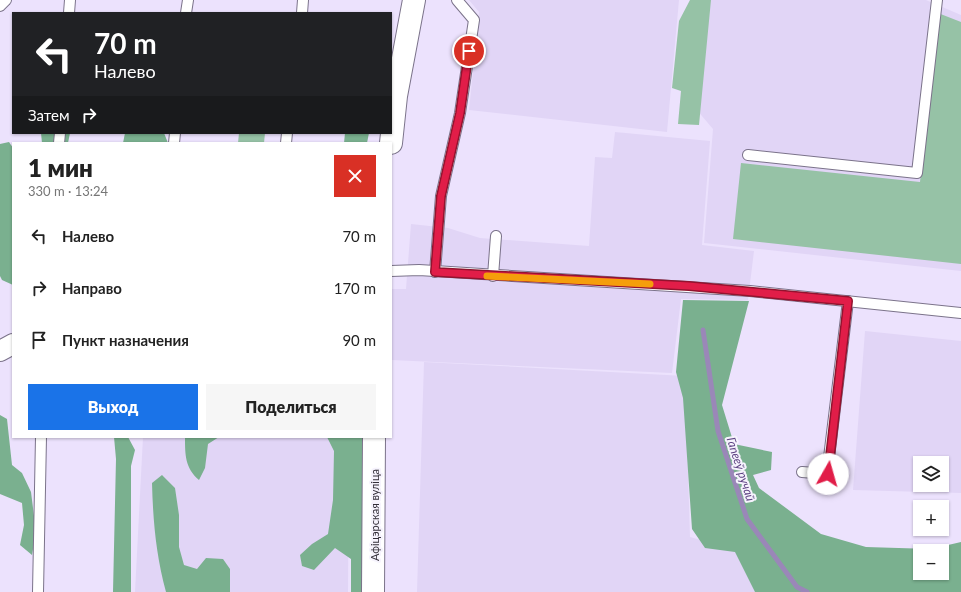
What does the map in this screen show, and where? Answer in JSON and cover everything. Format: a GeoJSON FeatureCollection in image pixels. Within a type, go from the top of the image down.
{"type":"FeatureCollection","features":[{"type":"Feature","properties":{"kind":"street"},"geometry":{"type":"LineString","coordinates":[[392,134],[396,96],[414,0]]}},
{"type":"Feature","properties":{"kind":"street","name":"Афіцэрская вуліца"},"geometry":{"type":"LineString","coordinates":[[373,592],[374,438]]}},
{"type":"Feature","properties":{"kind":"lane"},"geometry":{"type":"LineString","coordinates":[[0,6],[6,0]]}},
{"type":"Feature","properties":{"kind":"lane"},"geometry":{"type":"LineString","coordinates":[[69,12],[70,0]]}},
{"type":"Feature","properties":{"kind":"lane"},"geometry":{"type":"LineString","coordinates":[[186,12],[188,0]]}},
{"type":"Feature","properties":{"kind":"lane"},"geometry":{"type":"LineString","coordinates":[[302,12],[303,0]]}},
{"type":"Feature","properties":{"kind":"lane"},"geometry":{"type":"LineString","coordinates":[[435,272],[441,196],[460,113],[474,20],[457,0]]}},
{"type":"Feature","properties":{"kind":"lane"},"geometry":{"type":"LineString","coordinates":[[748,156],[917,173],[937,0]]}},
{"type":"Feature","properties":{"kind":"lane"},"geometry":{"type":"LineString","coordinates":[[494,276],[496,236]]}},
{"type":"Feature","properties":{"kind":"lane"},"geometry":{"type":"LineString","coordinates":[[392,271],[435,272],[681,286],[961,313]]}},
{"type":"Feature","properties":{"kind":"lane"},"geometry":{"type":"LineString","coordinates":[[802,472],[828,474],[848,301]]}},
{"type":"Feature","properties":{"kind":"lane"},"geometry":{"type":"LineString","coordinates":[[38,592],[40,438]]}},
{"type":"Feature","properties":{"kind":"shaded area"},"geometry":{"type":"Polygon","coordinates":[[[469,0],[679,0],[667,132],[469,110],[479,12],[469,0]]]}},
{"type":"Feature","properties":{"kind":"shaded area"},"geometry":{"type":"Polygon","coordinates":[[[703,0],[926,0],[961,15],[961,271],[704,243],[713,129],[690,102],[703,0]]]}},
{"type":"Feature","properties":{"kind":"shaded area"},"geometry":{"type":"Polygon","coordinates":[[[615,132],[710,141],[702,245],[754,251],[748,300],[681,299],[672,373],[392,360],[392,289],[406,289],[411,224],[448,228],[480,238],[589,246],[595,157],[612,158],[615,132]]]}},
{"type":"Feature","properties":{"kind":"shaded area"},"geometry":{"type":"Polygon","coordinates":[[[865,331],[961,341],[961,493],[925,492],[949,492],[949,456],[913,456],[913,492],[853,490],[865,331]]]}},
{"type":"Feature","properties":{"kind":"shaded area"},"geometry":{"type":"Polygon","coordinates":[[[424,362],[685,376],[690,537],[737,550],[759,592],[417,592],[424,362]]]}},
{"type":"Feature","properties":{"kind":"shaded area"},"geometry":{"type":"Polygon","coordinates":[[[143,438],[349,438],[348,592],[135,592],[143,438]]]}},
{"type":"Feature","properties":{"kind":"green space"},"geometry":{"type":"Polygon","coordinates":[[[690,0],[711,0],[699,125],[678,124],[681,91],[672,88],[679,21],[690,0]]]}},
{"type":"Feature","properties":{"kind":"green space"},"geometry":{"type":"Polygon","coordinates":[[[938,13],[961,22],[961,264],[733,239],[741,163],[920,182],[938,13]]]}},
{"type":"Feature","properties":{"kind":"green space"},"geometry":{"type":"Polygon","coordinates":[[[41,134],[70,134],[68,142],[42,142],[41,134]]]}},
{"type":"Feature","properties":{"kind":"green space"},"geometry":{"type":"Polygon","coordinates":[[[125,134],[164,134],[168,142],[123,142],[125,134]]]}},
{"type":"Feature","properties":{"kind":"green space"},"geometry":{"type":"Polygon","coordinates":[[[239,134],[265,134],[264,142],[238,142],[239,134]]]}},
{"type":"Feature","properties":{"kind":"green space"},"geometry":{"type":"Polygon","coordinates":[[[345,134],[369,134],[367,142],[344,142],[345,134]]]}},
{"type":"Feature","properties":{"kind":"green space"},"geometry":{"type":"Polygon","coordinates":[[[9,142],[12,146],[12,285],[2,280],[0,276],[0,144],[9,142]]]}},
{"type":"Feature","properties":{"kind":"green space"},"geometry":{"type":"Polygon","coordinates":[[[683,300],[749,301],[722,405],[734,444],[772,452],[771,470],[753,475],[759,488],[821,534],[866,547],[913,548],[913,580],[949,580],[949,545],[961,542],[961,592],[755,592],[735,552],[705,548],[692,529],[683,398],[676,372],[683,300]]]}},
{"type":"Feature","properties":{"kind":"green space"},"geometry":{"type":"Polygon","coordinates":[[[0,415],[7,419],[12,465],[22,473],[31,492],[36,532],[32,555],[20,545],[24,525],[22,503],[0,494],[0,415]]]}},
{"type":"Feature","properties":{"kind":"green space"},"geometry":{"type":"Polygon","coordinates":[[[114,438],[129,438],[135,450],[131,466],[131,592],[113,592],[116,459],[114,438]]]}},
{"type":"Feature","properties":{"kind":"green space"},"geometry":{"type":"Polygon","coordinates":[[[185,438],[217,438],[208,444],[205,468],[199,480],[188,466],[185,450],[185,438]]]}},
{"type":"Feature","properties":{"kind":"green space"},"geometry":{"type":"Polygon","coordinates":[[[328,438],[365,438],[364,592],[351,592],[351,559],[335,548],[314,570],[302,566],[300,555],[312,544],[328,534],[333,500],[334,451],[328,438]]]}},
{"type":"Feature","properties":{"kind":"green space"},"geometry":{"type":"Polygon","coordinates":[[[162,475],[175,488],[179,515],[179,547],[184,565],[197,569],[206,558],[223,559],[230,569],[230,592],[166,592],[157,551],[152,497],[152,483],[162,475]]]}},
{"type":"Feature","properties":{"kind":"waterway","name":"Гапееў ручай"},"geometry":{"type":"LineString","coordinates":[[703,330],[718,431],[747,519],[797,587],[807,592]]}},
{"type":"Feature","properties":{"kind":"slow traffic"},"geometry":{"type":"LineString","coordinates":[[487,276],[650,284]]}},
{"type":"Feature","properties":{"kind":"route"},"geometry":{"type":"LineString","coordinates":[[469,51],[460,113],[441,196],[435,272],[689,286],[848,301],[828,474]]}}]}
